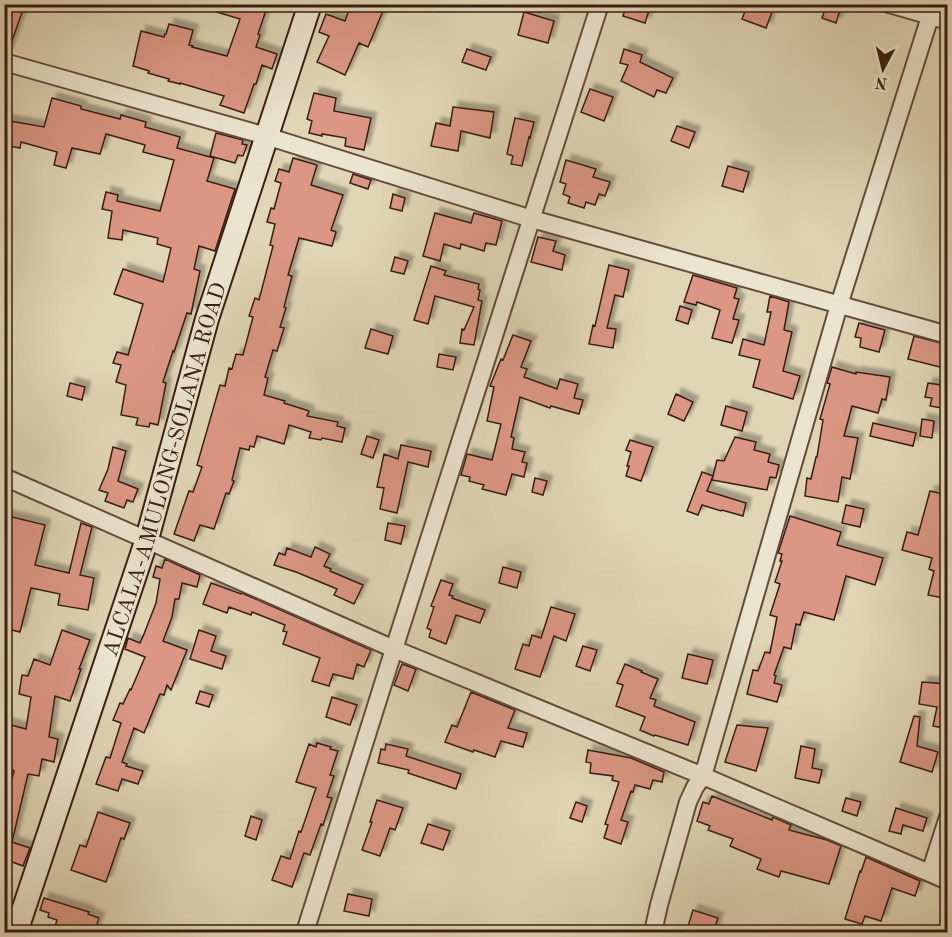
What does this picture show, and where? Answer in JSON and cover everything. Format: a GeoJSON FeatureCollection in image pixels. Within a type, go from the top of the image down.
{"type":"FeatureCollection","features":[{"type":"Feature","properties":{"kind":"main road","name":"ALCALA-AMULONG-SOLANA ROAD"},"geometry":{"type":"LineString","coordinates":[[16,933],[147,539],[207,320],[310,4]]}},
{"type":"Feature","properties":{"kind":"street"},"geometry":{"type":"LineString","coordinates":[[305,933],[600,4]]}},
{"type":"Feature","properties":{"kind":"street"},"geometry":{"type":"LineString","coordinates":[[888,4],[932,10],[948,21]]}},
{"type":"Feature","properties":{"kind":"street"},"geometry":{"type":"LineString","coordinates":[[653,933],[688,802],[703,776],[839,305],[932,10]]}},
{"type":"Feature","properties":{"kind":"street"},"geometry":{"type":"LineString","coordinates":[[4,62],[266,136],[532,219],[948,335]]}},
{"type":"Feature","properties":{"kind":"street"},"geometry":{"type":"LineString","coordinates":[[4,477],[394,649],[703,776],[948,881]]}},
{"type":"Feature","properties":{"kind":"street"},"geometry":{"type":"LineString","coordinates":[[930,873],[948,817]]}},
{"type":"Feature","properties":{"kind":"building"},"geometry":{"type":"Polygon","coordinates":[[[4,4],[25,4],[8,52],[4,52],[4,4]]]}},
{"type":"Feature","properties":{"kind":"building"},"geometry":{"type":"Polygon","coordinates":[[[203,4],[268,4],[256,47],[277,54],[272,69],[262,65],[244,113],[220,105],[224,96],[168,81],[169,79],[133,66],[141,31],[164,37],[169,24],[193,30],[189,45],[192,47],[227,56],[240,19],[203,8],[203,4]]]}},
{"type":"Feature","properties":{"kind":"building"},"geometry":{"type":"Polygon","coordinates":[[[351,4],[367,4],[383,11],[368,47],[359,43],[345,75],[317,62],[329,36],[319,32],[326,14],[345,21],[351,4]]]}},
{"type":"Feature","properties":{"kind":"building"},"geometry":{"type":"Polygon","coordinates":[[[627,4],[651,4],[645,23],[623,16],[627,4]]]}},
{"type":"Feature","properties":{"kind":"building"},"geometry":{"type":"Polygon","coordinates":[[[748,4],[775,4],[766,28],[742,19],[748,4]]]}},
{"type":"Feature","properties":{"kind":"building"},"geometry":{"type":"Polygon","coordinates":[[[827,4],[842,4],[836,23],[822,18],[827,4]]]}},
{"type":"Feature","properties":{"kind":"building"},"geometry":{"type":"Polygon","coordinates":[[[524,12],[554,21],[548,43],[518,35],[524,12]]]}},
{"type":"Feature","properties":{"kind":"building"},"geometry":{"type":"Polygon","coordinates":[[[467,49],[491,57],[486,70],[462,62],[467,49]]]}},
{"type":"Feature","properties":{"kind":"building"},"geometry":{"type":"Polygon","coordinates":[[[624,49],[642,55],[640,62],[673,78],[666,93],[657,90],[654,97],[621,81],[628,65],[620,63],[624,49]]]}},
{"type":"Feature","properties":{"kind":"building"},"geometry":{"type":"Polygon","coordinates":[[[590,89],[613,97],[604,121],[581,112],[590,89]]]}},
{"type":"Feature","properties":{"kind":"building"},"geometry":{"type":"Polygon","coordinates":[[[314,93],[336,98],[334,111],[371,118],[364,150],[345,146],[346,138],[309,133],[312,121],[307,119],[314,93]]]}},
{"type":"Feature","properties":{"kind":"building"},"geometry":{"type":"Polygon","coordinates":[[[52,98],[81,106],[81,109],[120,119],[121,115],[146,122],[145,127],[180,137],[177,148],[214,158],[207,181],[235,189],[215,251],[199,246],[194,269],[200,271],[191,314],[187,313],[163,382],[166,383],[158,425],[150,423],[149,427],[136,425],[138,418],[121,415],[126,385],[116,382],[121,365],[113,363],[117,352],[128,355],[143,304],[114,294],[123,269],[163,282],[171,248],[157,244],[158,238],[123,230],[122,240],[108,238],[112,211],[102,209],[106,192],[118,195],[117,201],[160,211],[174,160],[143,152],[145,145],[106,134],[100,154],[72,148],[66,168],[54,165],[57,152],[21,142],[20,148],[4,145],[4,120],[44,127],[52,98]]]}},
{"type":"Feature","properties":{"kind":"building"},"geometry":{"type":"Polygon","coordinates":[[[453,107],[494,112],[490,138],[461,131],[458,151],[431,146],[436,123],[450,126],[453,107]]]}},
{"type":"Feature","properties":{"kind":"building"},"geometry":{"type":"Polygon","coordinates":[[[515,118],[534,122],[522,166],[511,164],[513,156],[507,154],[515,118]]]}},
{"type":"Feature","properties":{"kind":"building"},"geometry":{"type":"Polygon","coordinates":[[[677,126],[695,132],[689,148],[671,141],[677,126]]]}},
{"type":"Feature","properties":{"kind":"building"},"geometry":{"type":"Polygon","coordinates":[[[216,133],[243,140],[242,144],[247,145],[243,156],[238,155],[235,163],[210,156],[216,133]]]}},
{"type":"Feature","properties":{"kind":"building"},"geometry":{"type":"Polygon","coordinates":[[[293,158],[317,165],[311,185],[343,195],[331,230],[336,232],[332,246],[299,238],[288,275],[292,276],[280,327],[284,328],[277,351],[273,350],[265,377],[268,378],[264,395],[309,411],[307,416],[338,422],[337,426],[345,428],[342,442],[309,438],[311,432],[289,425],[284,444],[257,436],[254,447],[250,446],[249,450],[240,448],[232,480],[234,481],[229,494],[226,493],[214,529],[200,525],[194,541],[174,534],[189,491],[193,492],[202,467],[197,465],[220,385],[225,386],[229,368],[232,369],[236,354],[243,355],[253,317],[249,316],[255,298],[259,300],[273,246],[270,245],[275,224],[267,222],[271,208],[274,209],[281,183],[275,181],[279,169],[289,172],[293,158]]]}},
{"type":"Feature","properties":{"kind":"building"},"geometry":{"type":"Polygon","coordinates":[[[566,160],[596,169],[593,177],[610,182],[605,196],[599,194],[595,205],[586,202],[584,208],[568,203],[570,197],[563,194],[566,184],[560,182],[566,160]]]}},
{"type":"Feature","properties":{"kind":"building"},"geometry":{"type":"Polygon","coordinates":[[[728,166],[749,172],[743,192],[722,186],[728,166]]]}},
{"type":"Feature","properties":{"kind":"building"},"geometry":{"type":"Polygon","coordinates":[[[353,174],[371,180],[368,189],[350,183],[353,174]]]}},
{"type":"Feature","properties":{"kind":"building"},"geometry":{"type":"Polygon","coordinates":[[[393,194],[405,198],[402,211],[390,208],[393,194]]]}},
{"type":"Feature","properties":{"kind":"building"},"geometry":{"type":"Polygon","coordinates":[[[435,213],[471,223],[474,213],[502,221],[496,245],[486,243],[484,251],[461,244],[460,249],[444,244],[440,261],[423,256],[435,213]]]}},
{"type":"Feature","properties":{"kind":"building"},"geometry":{"type":"Polygon","coordinates":[[[538,237],[556,241],[553,251],[565,255],[562,270],[531,262],[538,237]]]}},
{"type":"Feature","properties":{"kind":"building"},"geometry":{"type":"Polygon","coordinates":[[[395,257],[408,261],[404,274],[391,271],[395,257]]]}},
{"type":"Feature","properties":{"kind":"building"},"geometry":{"type":"Polygon","coordinates":[[[609,265],[629,270],[623,297],[615,295],[607,328],[616,329],[613,348],[589,344],[609,265]]]}},
{"type":"Feature","properties":{"kind":"building"},"geometry":{"type":"Polygon","coordinates":[[[431,266],[446,271],[444,275],[479,284],[478,300],[482,301],[474,345],[460,343],[462,329],[464,330],[474,307],[435,296],[428,324],[414,320],[431,266]]]}},
{"type":"Feature","properties":{"kind":"building"},"geometry":{"type":"Polygon","coordinates":[[[693,275],[737,288],[734,298],[739,299],[733,319],[739,320],[732,343],[712,338],[720,310],[697,302],[696,305],[684,302],[693,275]]]}},
{"type":"Feature","properties":{"kind":"building"},"geometry":{"type":"Polygon","coordinates":[[[770,296],[789,302],[784,330],[792,332],[783,371],[800,376],[793,399],[753,387],[760,360],[739,355],[743,339],[764,345],[771,312],[767,312],[770,296]]]}},
{"type":"Feature","properties":{"kind":"building"},"geometry":{"type":"Polygon","coordinates":[[[680,306],[692,310],[688,324],[676,320],[680,306]]]}},
{"type":"Feature","properties":{"kind":"building"},"geometry":{"type":"Polygon","coordinates":[[[859,323],[885,330],[879,352],[860,347],[861,338],[855,337],[859,323]]]}},
{"type":"Feature","properties":{"kind":"building"},"geometry":{"type":"Polygon","coordinates":[[[371,329],[393,336],[388,354],[365,348],[371,329]]]}},
{"type":"Feature","properties":{"kind":"building"},"geometry":{"type":"Polygon","coordinates":[[[513,335],[531,341],[521,367],[527,369],[524,377],[557,389],[560,379],[578,384],[574,398],[583,400],[579,414],[551,406],[550,408],[520,397],[511,437],[514,438],[512,449],[525,452],[522,462],[527,463],[524,477],[512,474],[506,495],[482,489],[484,485],[469,481],[470,477],[461,475],[467,454],[492,460],[501,424],[487,421],[494,387],[490,386],[513,335]]]}},
{"type":"Feature","properties":{"kind":"building"},"geometry":{"type":"Polygon","coordinates":[[[914,336],[948,345],[948,369],[908,359],[914,336]]]}},
{"type":"Feature","properties":{"kind":"building"},"geometry":{"type":"Polygon","coordinates":[[[439,354],[456,357],[453,370],[437,367],[439,354]]]}},
{"type":"Feature","properties":{"kind":"building"},"geometry":{"type":"Polygon","coordinates":[[[832,367],[856,374],[856,372],[890,377],[886,400],[882,399],[878,413],[852,406],[844,436],[858,438],[850,479],[842,477],[838,502],[805,496],[807,478],[811,479],[817,457],[823,420],[820,419],[830,384],[827,383],[832,367]]]}},
{"type":"Feature","properties":{"kind":"building"},"geometry":{"type":"Polygon","coordinates":[[[70,383],[85,387],[82,400],[67,396],[70,383]]]}},
{"type":"Feature","properties":{"kind":"building"},"geometry":{"type":"Polygon","coordinates":[[[928,383],[948,386],[948,409],[930,406],[932,398],[925,397],[928,383]]]}},
{"type":"Feature","properties":{"kind":"building"},"geometry":{"type":"Polygon","coordinates":[[[676,394],[693,402],[684,421],[668,414],[676,394]]]}},
{"type":"Feature","properties":{"kind":"building"},"geometry":{"type":"Polygon","coordinates":[[[726,406],[747,412],[742,431],[721,425],[726,406]]]}},
{"type":"Feature","properties":{"kind":"building"},"geometry":{"type":"Polygon","coordinates":[[[922,419],[934,421],[932,438],[920,436],[922,419]]]}},
{"type":"Feature","properties":{"kind":"building"},"geometry":{"type":"Polygon","coordinates":[[[873,423],[916,433],[913,446],[870,436],[873,423]]]}},
{"type":"Feature","properties":{"kind":"building"},"geometry":{"type":"Polygon","coordinates":[[[367,436],[379,440],[373,458],[361,454],[367,436]]]}},
{"type":"Feature","properties":{"kind":"building"},"geometry":{"type":"Polygon","coordinates":[[[735,437],[756,442],[754,450],[770,454],[768,462],[779,465],[776,478],[770,477],[767,490],[712,480],[717,460],[724,461],[735,437]]]}},
{"type":"Feature","properties":{"kind":"building"},"geometry":{"type":"Polygon","coordinates":[[[630,440],[653,447],[641,481],[626,476],[631,452],[626,450],[630,440]]]}},
{"type":"Feature","properties":{"kind":"building"},"geometry":{"type":"Polygon","coordinates":[[[401,445],[431,451],[428,467],[408,462],[397,513],[380,509],[384,488],[377,487],[384,454],[398,459],[401,445]]]}},
{"type":"Feature","properties":{"kind":"building"},"geometry":{"type":"Polygon","coordinates":[[[113,447],[126,451],[118,481],[138,489],[133,502],[127,500],[124,508],[105,501],[108,493],[99,490],[108,469],[113,447]]]}},
{"type":"Feature","properties":{"kind":"building"},"geometry":{"type":"Polygon","coordinates":[[[702,472],[713,476],[707,491],[746,503],[743,516],[702,505],[698,515],[687,511],[702,472]]]}},
{"type":"Feature","properties":{"kind":"building"},"geometry":{"type":"Polygon","coordinates":[[[535,478],[547,481],[543,495],[532,492],[535,478]]]}},
{"type":"Feature","properties":{"kind":"building"},"geometry":{"type":"Polygon","coordinates":[[[930,491],[948,495],[948,510],[943,527],[948,528],[948,599],[928,595],[934,571],[929,569],[932,558],[902,550],[907,532],[918,535],[930,491]]]}},
{"type":"Feature","properties":{"kind":"building"},"geometry":{"type":"Polygon","coordinates":[[[846,505],[864,509],[860,527],[842,523],[846,505]]]}},
{"type":"Feature","properties":{"kind":"building"},"geometry":{"type":"Polygon","coordinates":[[[4,515],[45,525],[35,565],[69,573],[81,523],[92,527],[80,575],[94,578],[88,610],[58,605],[60,594],[31,588],[20,632],[4,628],[4,565],[12,532],[4,531],[4,515]]]}},
{"type":"Feature","properties":{"kind":"building"},"geometry":{"type":"Polygon","coordinates":[[[790,516],[841,532],[837,545],[883,558],[875,585],[846,576],[834,620],[804,612],[800,625],[796,624],[791,649],[784,647],[774,675],[776,676],[774,683],[782,685],[777,702],[747,694],[753,670],[758,671],[765,652],[770,653],[777,617],[770,615],[780,584],[775,582],[782,561],[780,561],[782,554],[778,553],[790,516]]]}},
{"type":"Feature","properties":{"kind":"building"},"geometry":{"type":"Polygon","coordinates":[[[388,523],[405,526],[401,544],[385,540],[388,523]]]}},
{"type":"Feature","properties":{"kind":"building"},"geometry":{"type":"Polygon","coordinates":[[[315,547],[330,554],[324,566],[331,569],[330,571],[363,585],[354,604],[334,595],[337,589],[274,565],[279,553],[285,555],[287,548],[311,557],[315,547]]]}},
{"type":"Feature","properties":{"kind":"building"},"geometry":{"type":"Polygon","coordinates":[[[165,559],[200,575],[197,587],[182,583],[179,599],[175,599],[172,617],[163,641],[187,650],[171,690],[167,685],[164,695],[160,694],[144,733],[134,728],[122,762],[127,764],[126,766],[143,771],[138,784],[122,779],[118,791],[96,784],[106,757],[110,758],[121,723],[113,720],[120,703],[123,704],[131,690],[145,657],[125,649],[128,638],[140,643],[156,603],[160,579],[153,577],[156,566],[162,568],[165,559]]]}},
{"type":"Feature","properties":{"kind":"building"},"geometry":{"type":"Polygon","coordinates":[[[503,567],[521,572],[517,588],[499,583],[503,567]]]}},
{"type":"Feature","properties":{"kind":"building"},"geometry":{"type":"Polygon","coordinates":[[[441,580],[453,584],[449,595],[453,596],[452,598],[485,610],[480,623],[456,615],[446,644],[429,637],[431,630],[427,628],[434,607],[431,606],[441,580]]]}},
{"type":"Feature","properties":{"kind":"building"},"geometry":{"type":"Polygon","coordinates":[[[211,583],[242,593],[371,650],[364,667],[357,664],[353,679],[333,674],[329,686],[312,681],[320,658],[283,644],[287,632],[283,631],[285,625],[252,612],[251,615],[229,607],[227,613],[203,604],[211,583]]]}},
{"type":"Feature","properties":{"kind":"building"},"geometry":{"type":"Polygon","coordinates":[[[551,607],[575,614],[566,641],[554,636],[540,677],[515,669],[523,644],[529,646],[532,635],[541,638],[551,607]]]}},
{"type":"Feature","properties":{"kind":"building"},"geometry":{"type":"Polygon","coordinates":[[[62,630],[90,640],[70,701],[55,696],[49,737],[58,739],[54,762],[42,759],[39,776],[28,774],[12,842],[30,848],[23,866],[4,859],[4,811],[14,771],[4,768],[4,723],[26,729],[31,697],[19,694],[22,675],[28,676],[34,659],[50,665],[62,630]]]}},
{"type":"Feature","properties":{"kind":"building"},"geometry":{"type":"Polygon","coordinates":[[[199,630],[216,636],[211,651],[226,656],[222,669],[190,659],[199,630]]]}},
{"type":"Feature","properties":{"kind":"building"},"geometry":{"type":"Polygon","coordinates":[[[583,646],[597,650],[590,671],[576,666],[583,646]]]}},
{"type":"Feature","properties":{"kind":"building"},"geometry":{"type":"Polygon","coordinates":[[[688,654],[713,660],[707,684],[682,678],[688,654]]]}},
{"type":"Feature","properties":{"kind":"building"},"geometry":{"type":"Polygon","coordinates":[[[402,664],[416,669],[408,691],[394,685],[402,664]]]}},
{"type":"Feature","properties":{"kind":"building"},"geometry":{"type":"Polygon","coordinates":[[[625,664],[658,679],[650,698],[656,700],[654,706],[695,722],[688,745],[640,730],[645,717],[616,706],[623,685],[617,683],[625,664]]]}},
{"type":"Feature","properties":{"kind":"building"},"geometry":{"type":"Polygon","coordinates":[[[922,682],[948,684],[948,729],[933,726],[937,707],[919,704],[922,682]]]}},
{"type":"Feature","properties":{"kind":"building"},"geometry":{"type":"Polygon","coordinates":[[[200,691],[213,695],[209,707],[196,703],[200,691]]]}},
{"type":"Feature","properties":{"kind":"building"},"geometry":{"type":"Polygon","coordinates":[[[471,692],[515,710],[508,728],[527,733],[523,747],[501,741],[495,757],[445,742],[452,725],[457,727],[471,692]]]}},
{"type":"Feature","properties":{"kind":"building"},"geometry":{"type":"Polygon","coordinates":[[[332,697],[357,705],[350,725],[326,717],[332,697]]]}},
{"type":"Feature","properties":{"kind":"building"},"geometry":{"type":"Polygon","coordinates":[[[914,716],[920,717],[917,746],[938,752],[932,772],[900,762],[914,716]]]}},
{"type":"Feature","properties":{"kind":"building"},"geometry":{"type":"Polygon","coordinates":[[[737,725],[768,728],[756,771],[725,762],[737,725]]]}},
{"type":"Feature","properties":{"kind":"building"},"geometry":{"type":"Polygon","coordinates":[[[317,743],[338,751],[330,775],[334,776],[327,797],[332,798],[310,855],[304,853],[292,887],[272,880],[281,856],[290,859],[316,788],[296,782],[309,744],[316,747],[317,743]]]}},
{"type":"Feature","properties":{"kind":"building"},"geometry":{"type":"Polygon","coordinates":[[[386,744],[408,749],[406,756],[461,774],[456,789],[408,773],[409,770],[378,763],[381,749],[385,750],[386,744]]]}},
{"type":"Feature","properties":{"kind":"building"},"geometry":{"type":"Polygon","coordinates":[[[801,746],[815,749],[812,768],[822,770],[819,783],[795,778],[801,746]]]}},
{"type":"Feature","properties":{"kind":"building"},"geometry":{"type":"Polygon","coordinates":[[[588,750],[631,758],[664,772],[662,782],[653,780],[650,789],[635,785],[633,792],[631,791],[621,820],[628,822],[621,844],[604,838],[608,825],[605,824],[619,782],[612,780],[613,776],[590,773],[591,763],[586,762],[588,750]]]}},
{"type":"Feature","properties":{"kind":"building"},"geometry":{"type":"Polygon","coordinates":[[[712,796],[772,820],[773,817],[791,825],[789,830],[841,846],[829,884],[781,871],[779,877],[757,869],[761,859],[730,846],[733,839],[708,830],[710,826],[697,821],[703,802],[709,804],[712,796]]]}},
{"type":"Feature","properties":{"kind":"building"},"geometry":{"type":"Polygon","coordinates":[[[846,798],[861,802],[857,816],[842,811],[846,798]]]}},
{"type":"Feature","properties":{"kind":"building"},"geometry":{"type":"Polygon","coordinates":[[[377,800],[403,808],[395,830],[390,828],[380,856],[362,850],[377,800]]]}},
{"type":"Feature","properties":{"kind":"building"},"geometry":{"type":"Polygon","coordinates":[[[576,802],[587,806],[582,822],[570,818],[576,802]]]}},
{"type":"Feature","properties":{"kind":"building"},"geometry":{"type":"Polygon","coordinates":[[[896,808],[927,818],[923,831],[903,825],[901,834],[889,831],[896,808]]]}},
{"type":"Feature","properties":{"kind":"building"},"geometry":{"type":"Polygon","coordinates":[[[98,812],[130,823],[124,839],[121,838],[106,882],[71,870],[80,845],[86,847],[98,812]]]}},
{"type":"Feature","properties":{"kind":"building"},"geometry":{"type":"Polygon","coordinates":[[[251,816],[262,820],[256,840],[245,836],[251,816]]]}},
{"type":"Feature","properties":{"kind":"building"},"geometry":{"type":"Polygon","coordinates":[[[428,824],[450,831],[443,850],[421,843],[428,824]]]}},
{"type":"Feature","properties":{"kind":"building"},"geometry":{"type":"Polygon","coordinates":[[[866,857],[920,881],[915,896],[892,888],[881,921],[865,916],[862,924],[845,919],[866,857]]]}},
{"type":"Feature","properties":{"kind":"building"},"geometry":{"type":"Polygon","coordinates":[[[348,894],[372,899],[369,916],[344,911],[348,894]]]}},
{"type":"Feature","properties":{"kind":"building"},"geometry":{"type":"Polygon","coordinates":[[[44,898],[89,912],[88,914],[99,918],[94,933],[63,933],[54,930],[57,920],[48,917],[49,913],[40,910],[44,898]]]}},
{"type":"Feature","properties":{"kind":"building"},"geometry":{"type":"Polygon","coordinates":[[[693,910],[718,918],[713,933],[686,933],[693,910]]]}}]}
